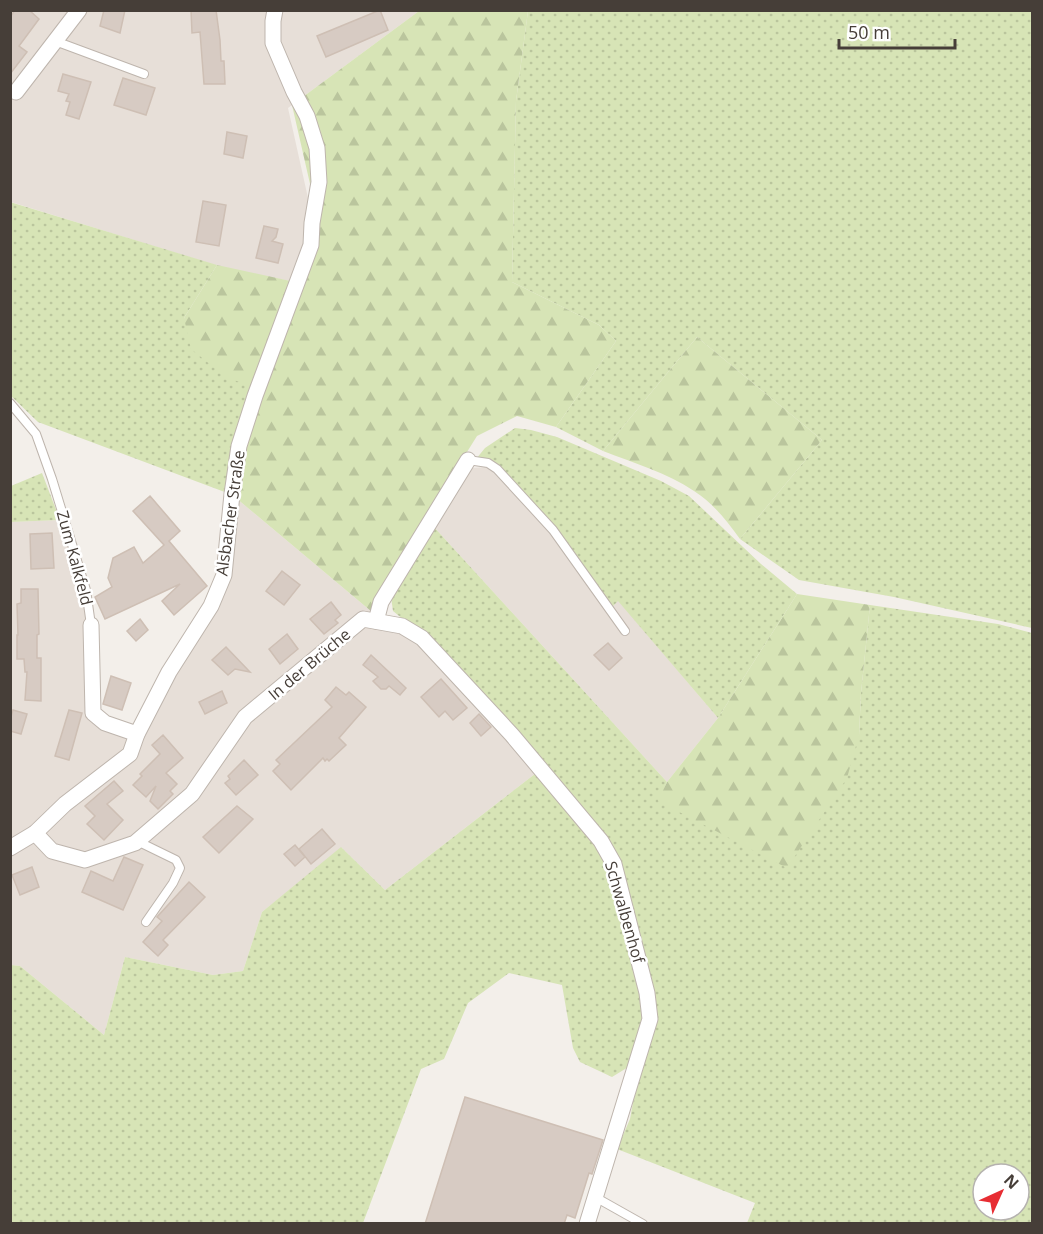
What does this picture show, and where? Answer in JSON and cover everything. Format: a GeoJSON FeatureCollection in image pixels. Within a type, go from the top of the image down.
{"type":"FeatureCollection","features":[{"type":"Feature","properties":{"kind":"street"},"geometry":{"type":"LineString","coordinates":[[16,93],[79,10]]}},
{"type":"Feature","properties":{"kind":"street","name":"Alsbacher Straße"},"geometry":{"type":"LineString","coordinates":[[10,848],[35,833],[65,804],[130,754],[137,734],[169,672],[211,606],[224,575],[239,446],[311,245],[312,223],[320,182],[317,148],[307,116],[273,43],[275,10]]}},
{"type":"Feature","properties":{"kind":"street"},"geometry":{"type":"LineString","coordinates":[[376,621],[381,602],[468,460]]}},
{"type":"Feature","properties":{"kind":"street","name":"In der Brüche"},"geometry":{"type":"LineString","coordinates":[[35,833],[52,851],[85,860],[137,841],[192,794],[245,717],[363,620],[376,621]]}},
{"type":"Feature","properties":{"kind":"street","name":"Schwalbenhof"},"geometry":{"type":"LineString","coordinates":[[376,621],[402,626],[422,638],[519,744],[601,841],[614,864],[647,993],[650,1019],[587,1224]]}},
{"type":"Feature","properties":{"kind":"street","name":"Zum Kalkfeld"},"geometry":{"type":"LineString","coordinates":[[91,625],[93,713],[105,723],[137,734]]}},
{"type":"Feature","properties":{"kind":"lane"},"geometry":{"type":"LineString","coordinates":[[55,41],[144,74]]}},
{"type":"Feature","properties":{"kind":"lane","name":"Zum Kalkfeld"},"geometry":{"type":"LineString","coordinates":[[10,403],[36,434],[86,590],[91,625]]}},
{"type":"Feature","properties":{"kind":"lane"},"geometry":{"type":"LineString","coordinates":[[468,460],[488,463],[497,469],[553,530],[625,631]]}},
{"type":"Feature","properties":{"kind":"lane"},"geometry":{"type":"LineString","coordinates":[[137,841],[176,860],[180,868],[173,883],[146,922]]}},
{"type":"Feature","properties":{"kind":"lane"},"geometry":{"type":"LineString","coordinates":[[595,1197],[643,1224]]}},
{"type":"Feature","properties":{"kind":"shaded area"},"geometry":{"type":"Polygon","coordinates":[[[10,11],[419,11],[288,108],[308,198],[309,222],[295,282],[228,269],[11,202],[10,11]]]}},
{"type":"Feature","properties":{"kind":"shaded area"},"geometry":{"type":"Polygon","coordinates":[[[487,467],[495,472],[551,532],[608,612],[618,600],[718,718],[667,782],[433,526],[471,468],[487,467]]]}},
{"type":"Feature","properties":{"kind":"shaded area"},"geometry":{"type":"Polygon","coordinates":[[[236,498],[372,612],[420,640],[540,770],[385,890],[342,848],[262,912],[243,971],[213,975],[125,957],[104,1035],[20,966],[11,965],[10,522],[60,520],[71,542],[85,591],[92,713],[139,735],[213,607],[236,498]]]}},
{"type":"Feature","properties":{"kind":"green space"},"geometry":{"type":"Polygon","coordinates":[[[419,11],[528,11],[516,101],[512,282],[599,325],[616,341],[556,427],[517,416],[477,436],[372,612],[236,498],[242,448],[301,283],[313,197],[292,105],[419,11]]]}},
{"type":"Feature","properties":{"kind":"green space"},"geometry":{"type":"Polygon","coordinates":[[[528,11],[1032,11],[1032,628],[894,597],[799,580],[740,539],[822,440],[697,337],[603,451],[556,427],[616,341],[599,325],[512,282],[516,101],[528,11]]]}},
{"type":"Feature","properties":{"kind":"green space"},"geometry":{"type":"Polygon","coordinates":[[[10,202],[217,265],[184,318],[256,387],[230,494],[38,422],[11,396],[10,202]]]}},
{"type":"Feature","properties":{"kind":"green space"},"geometry":{"type":"Polygon","coordinates":[[[217,265],[295,282],[256,387],[227,378],[191,349],[184,318],[217,265]]]}},
{"type":"Feature","properties":{"kind":"green space"},"geometry":{"type":"Polygon","coordinates":[[[697,337],[822,440],[740,539],[725,519],[694,491],[662,474],[603,451],[697,337]]]}},
{"type":"Feature","properties":{"kind":"green space"},"geometry":{"type":"Polygon","coordinates":[[[515,428],[557,437],[661,481],[689,496],[761,564],[797,594],[718,718],[618,601],[611,608],[499,467],[476,459],[485,448],[515,428]]]}},
{"type":"Feature","properties":{"kind":"green space"},"geometry":{"type":"Polygon","coordinates":[[[42,473],[60,520],[11,522],[11,486],[42,473]]]}},
{"type":"Feature","properties":{"kind":"green space"},"geometry":{"type":"Polygon","coordinates":[[[433,526],[667,782],[659,801],[859,735],[870,605],[998,624],[1032,633],[1032,1223],[747,1223],[755,1203],[617,1149],[630,1119],[653,1021],[618,864],[404,620],[393,611],[391,597],[433,526]]]}},
{"type":"Feature","properties":{"kind":"green space"},"geometry":{"type":"Polygon","coordinates":[[[797,594],[870,605],[859,735],[847,778],[787,868],[658,801],[667,782],[718,718],[797,594]]]}},
{"type":"Feature","properties":{"kind":"green space"},"geometry":{"type":"Polygon","coordinates":[[[540,770],[612,864],[646,1018],[630,1066],[612,1077],[580,1062],[573,1048],[562,985],[509,973],[468,1003],[444,1059],[421,1069],[363,1223],[11,1224],[11,965],[20,966],[104,1035],[125,957],[213,975],[243,971],[262,912],[341,847],[385,890],[540,770]]]}},
{"type":"Feature","properties":{"kind":"building"},"geometry":{"type":"Polygon","coordinates":[[[15,10],[29,10],[39,19],[19,46],[27,52],[10,74],[10,17],[15,10]]]}},
{"type":"Feature","properties":{"kind":"building"},"geometry":{"type":"Polygon","coordinates":[[[104,10],[125,10],[120,33],[100,26],[104,10]]]}},
{"type":"Feature","properties":{"kind":"building"},"geometry":{"type":"Polygon","coordinates":[[[191,10],[216,10],[225,84],[204,84],[200,32],[192,33],[191,10]]]}},
{"type":"Feature","properties":{"kind":"building"},"geometry":{"type":"Polygon","coordinates":[[[380,10],[388,30],[326,57],[317,36],[380,10]]]}},
{"type":"Feature","properties":{"kind":"building"},"geometry":{"type":"Polygon","coordinates":[[[63,74],[91,82],[79,119],[66,115],[70,102],[66,101],[69,94],[58,91],[63,74]]]}},
{"type":"Feature","properties":{"kind":"building"},"geometry":{"type":"Polygon","coordinates":[[[123,78],[155,88],[146,115],[114,105],[123,78]]]}},
{"type":"Feature","properties":{"kind":"building"},"geometry":{"type":"Polygon","coordinates":[[[227,132],[247,136],[243,158],[224,154],[227,132]]]}},
{"type":"Feature","properties":{"kind":"building"},"geometry":{"type":"Polygon","coordinates":[[[203,201],[226,205],[219,246],[196,242],[203,201]]]}},
{"type":"Feature","properties":{"kind":"building"},"geometry":{"type":"Polygon","coordinates":[[[264,226],[278,229],[272,241],[283,244],[278,263],[256,258],[264,226]]]}},
{"type":"Feature","properties":{"kind":"building"},"geometry":{"type":"Polygon","coordinates":[[[150,496],[180,531],[169,541],[207,586],[174,615],[162,601],[180,584],[105,619],[95,597],[112,587],[108,578],[113,558],[134,547],[143,563],[164,545],[133,511],[150,496]]]}},
{"type":"Feature","properties":{"kind":"building"},"geometry":{"type":"Polygon","coordinates":[[[52,533],[54,568],[31,569],[30,534],[52,533]]]}},
{"type":"Feature","properties":{"kind":"building"},"geometry":{"type":"Polygon","coordinates":[[[282,571],[300,585],[284,605],[266,591],[282,571]]]}},
{"type":"Feature","properties":{"kind":"building"},"geometry":{"type":"Polygon","coordinates":[[[21,589],[38,589],[37,658],[41,658],[41,701],[25,700],[27,672],[25,672],[24,659],[17,659],[17,604],[21,603],[21,589]]]}},
{"type":"Feature","properties":{"kind":"building"},"geometry":{"type":"Polygon","coordinates":[[[331,602],[341,615],[335,620],[338,623],[324,634],[310,619],[331,602]]]}},
{"type":"Feature","properties":{"kind":"building"},"geometry":{"type":"Polygon","coordinates":[[[140,619],[148,630],[136,641],[127,631],[140,619]]]}},
{"type":"Feature","properties":{"kind":"building"},"geometry":{"type":"Polygon","coordinates":[[[287,634],[298,649],[280,664],[269,649],[287,634]]]}},
{"type":"Feature","properties":{"kind":"building"},"geometry":{"type":"Polygon","coordinates":[[[608,643],[622,658],[609,670],[594,655],[608,643]]]}},
{"type":"Feature","properties":{"kind":"building"},"geometry":{"type":"Polygon","coordinates":[[[226,647],[250,672],[235,669],[228,675],[212,660],[226,647]]]}},
{"type":"Feature","properties":{"kind":"building"},"geometry":{"type":"Polygon","coordinates":[[[371,655],[406,688],[400,695],[389,686],[381,689],[373,681],[378,677],[363,665],[371,655]]]}},
{"type":"Feature","properties":{"kind":"building"},"geometry":{"type":"Polygon","coordinates":[[[111,676],[131,683],[122,710],[103,704],[111,676]]]}},
{"type":"Feature","properties":{"kind":"building"},"geometry":{"type":"Polygon","coordinates":[[[441,679],[467,708],[453,720],[445,711],[439,717],[421,697],[441,679]]]}},
{"type":"Feature","properties":{"kind":"building"},"geometry":{"type":"Polygon","coordinates":[[[336,687],[346,695],[349,692],[366,707],[339,738],[346,745],[329,761],[323,758],[291,790],[273,771],[280,764],[276,760],[332,707],[325,700],[336,687]]]}},
{"type":"Feature","properties":{"kind":"building"},"geometry":{"type":"Polygon","coordinates":[[[222,691],[227,703],[205,714],[199,702],[222,691]]]}},
{"type":"Feature","properties":{"kind":"building"},"geometry":{"type":"Polygon","coordinates":[[[13,710],[27,714],[21,734],[10,731],[13,710]]]}},
{"type":"Feature","properties":{"kind":"building"},"geometry":{"type":"Polygon","coordinates":[[[69,710],[82,713],[69,760],[55,756],[69,710]]]}},
{"type":"Feature","properties":{"kind":"building"},"geometry":{"type":"Polygon","coordinates":[[[479,714],[491,727],[481,736],[470,723],[479,714]]]}},
{"type":"Feature","properties":{"kind":"building"},"geometry":{"type":"Polygon","coordinates":[[[163,735],[183,758],[166,773],[177,784],[170,791],[173,794],[158,809],[150,801],[156,786],[146,797],[133,785],[142,776],[140,774],[160,754],[152,745],[163,735]]]}},
{"type":"Feature","properties":{"kind":"building"},"geometry":{"type":"Polygon","coordinates":[[[244,760],[258,775],[236,795],[225,783],[230,779],[228,776],[244,760]]]}},
{"type":"Feature","properties":{"kind":"building"},"geometry":{"type":"Polygon","coordinates":[[[114,781],[123,791],[107,804],[123,820],[104,840],[87,824],[95,816],[85,806],[114,781]]]}},
{"type":"Feature","properties":{"kind":"building"},"geometry":{"type":"Polygon","coordinates":[[[237,806],[253,819],[219,853],[203,837],[237,806]]]}},
{"type":"Feature","properties":{"kind":"building"},"geometry":{"type":"Polygon","coordinates":[[[322,829],[335,844],[311,864],[299,849],[322,829]]]}},
{"type":"Feature","properties":{"kind":"building"},"geometry":{"type":"Polygon","coordinates":[[[295,845],[305,857],[295,866],[284,854],[295,845]]]}},
{"type":"Feature","properties":{"kind":"building"},"geometry":{"type":"Polygon","coordinates":[[[124,857],[143,865],[123,910],[82,892],[91,871],[113,881],[124,857]]]}},
{"type":"Feature","properties":{"kind":"building"},"geometry":{"type":"Polygon","coordinates":[[[32,867],[39,887],[20,895],[12,875],[32,867]]]}},
{"type":"Feature","properties":{"kind":"building"},"geometry":{"type":"Polygon","coordinates":[[[189,882],[205,897],[163,940],[168,945],[158,956],[143,942],[162,921],[157,917],[189,882]]]}},
{"type":"Feature","properties":{"kind":"building"},"geometry":{"type":"Polygon","coordinates":[[[465,1097],[603,1140],[592,1174],[589,1173],[575,1218],[567,1215],[564,1224],[425,1224],[465,1097]]]}}]}
